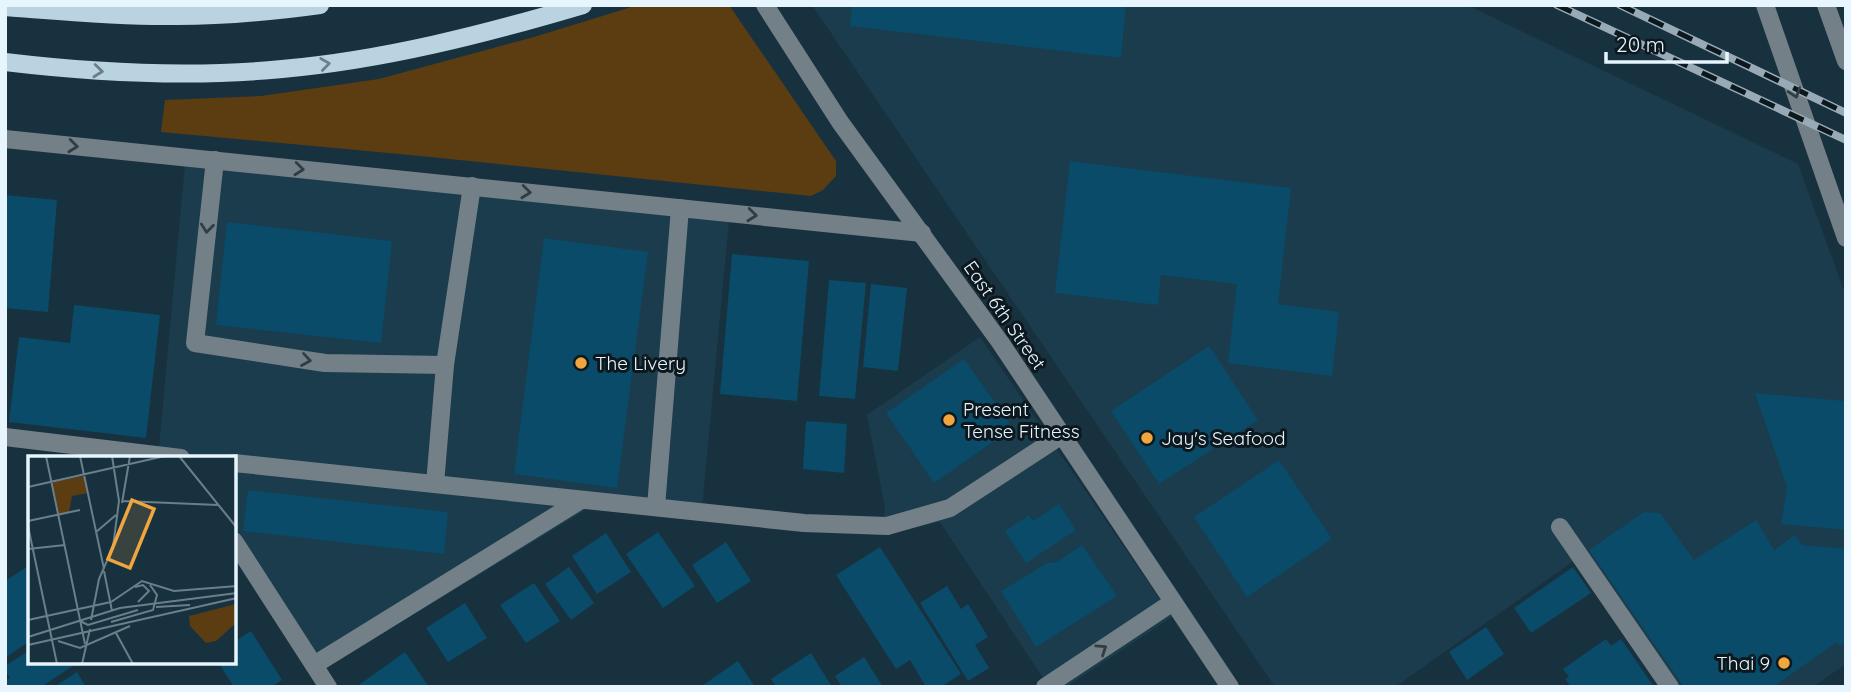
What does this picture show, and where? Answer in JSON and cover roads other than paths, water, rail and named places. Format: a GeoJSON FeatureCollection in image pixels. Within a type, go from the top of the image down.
{"type":"FeatureCollection","features":[{"type":"Feature","properties":{"kind":"main road"},"geometry":{"type":"LineString","coordinates":[[5,7],[72,13],[167,16],[272,12],[320,5]]}},
{"type":"Feature","properties":{"kind":"main road"},"geometry":{"type":"LineString","coordinates":[[5,62],[149,74],[279,69],[356,60],[436,44],[583,5]]}},
{"type":"Feature","properties":{"kind":"street","name":"East 6th Street"},"geometry":{"type":"LineString","coordinates":[[765,5],[840,122],[1000,342],[1230,687]]}},
{"type":"Feature","properties":{"kind":"street"},"geometry":{"type":"LineString","coordinates":[[1765,5],[1846,238]]}},
{"type":"Feature","properties":{"kind":"street"},"geometry":{"type":"LineString","coordinates":[[1834,13],[1846,61]]}},
{"type":"Feature","properties":{"kind":"street"},"geometry":{"type":"LineString","coordinates":[[5,139],[922,233]]}},
{"type":"Feature","properties":{"kind":"street"},"geometry":{"type":"LineString","coordinates":[[215,160],[195,342],[325,363],[445,365]]}},
{"type":"Feature","properties":{"kind":"street"},"geometry":{"type":"LineString","coordinates":[[435,484],[445,365],[472,186]]}},
{"type":"Feature","properties":{"kind":"street"},"geometry":{"type":"LineString","coordinates":[[656,508],[680,208]]}},
{"type":"Feature","properties":{"kind":"street"},"geometry":{"type":"LineString","coordinates":[[236,463],[804,523],[887,526],[950,508],[1062,435]]}},
{"type":"Feature","properties":{"kind":"street"},"geometry":{"type":"LineString","coordinates":[[5,437],[172,456]]}},
{"type":"Feature","properties":{"kind":"street"},"geometry":{"type":"LineString","coordinates":[[314,665],[581,500]]}},
{"type":"Feature","properties":{"kind":"street"},"geometry":{"type":"LineString","coordinates":[[1560,527],[1670,687]]}},
{"type":"Feature","properties":{"kind":"street"},"geometry":{"type":"LineString","coordinates":[[236,544],[328,687]]}},
{"type":"Feature","properties":{"kind":"street"},"geometry":{"type":"LineString","coordinates":[[1045,687],[1173,602]]}},
{"type":"Feature","properties":{"kind":"railway"},"geometry":{"type":"LineString","coordinates":[[1557,5],[1846,140]]}},
{"type":"Feature","properties":{"kind":"railway"},"geometry":{"type":"LineString","coordinates":[[1620,5],[1846,113]]}},
{"type":"Feature","properties":{"kind":"place","name":"The Livery"},"geometry":{"type":"Point","coordinates":[581,363]}},
{"type":"Feature","properties":{"kind":"place","name":"Present Tense Fitness"},"geometry":{"type":"Point","coordinates":[949,420]}},
{"type":"Feature","properties":{"kind":"place","name":"Jay's Seafood"},"geometry":{"type":"Point","coordinates":[1147,438]}},
{"type":"Feature","properties":{"kind":"place","name":"Thai 9"},"geometry":{"type":"Point","coordinates":[1784,663]}}]}
